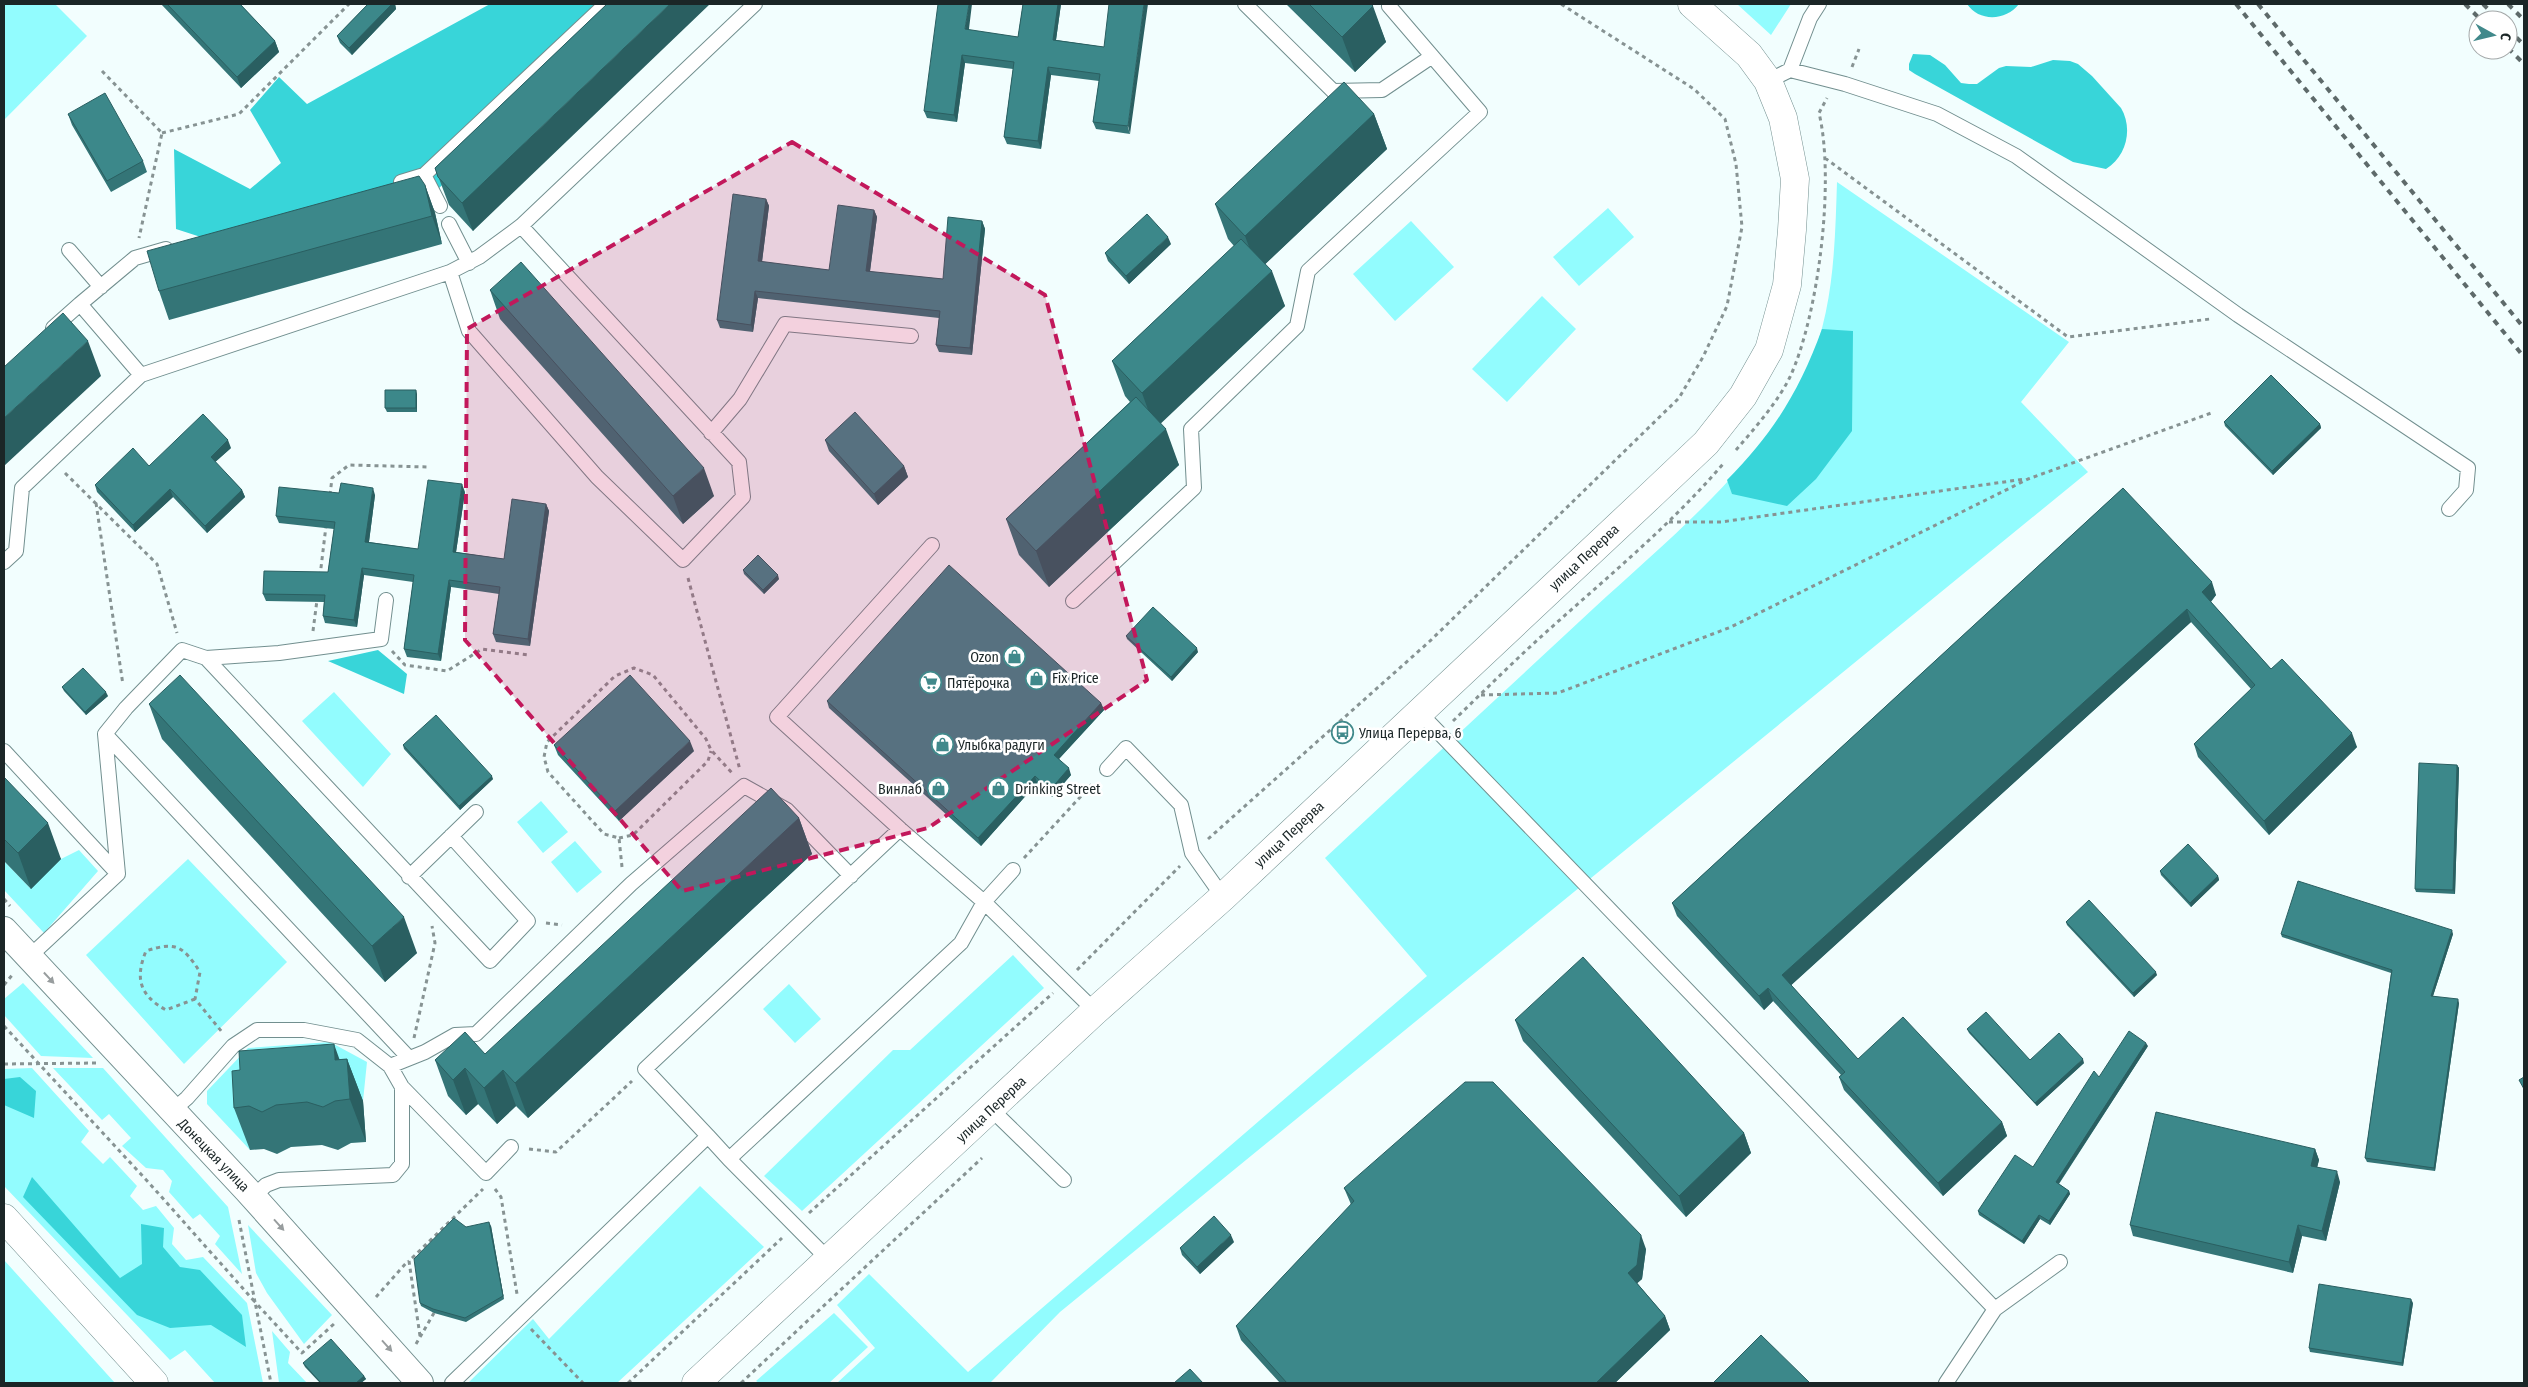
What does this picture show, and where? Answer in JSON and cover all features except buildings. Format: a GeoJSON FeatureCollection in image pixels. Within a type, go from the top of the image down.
{"type":"FeatureCollection","features":[{"type":"Feature","properties":{"kind":"street","name":"улица Перерва"},"geometry":{"type":"LineString","coordinates":[[696,1383],[1095,1011],[1223,897],[1706,443],[1743,396],[1769,350],[1787,285],[1795,179],[1783,118],[1779,75],[1749,55],[1692,4]]}},
{"type":"Feature","properties":{"kind":"street","name":"Донецкая улица"},"geometry":{"type":"LineString","coordinates":[[4,930],[250,1193],[420,1383]]}},
{"type":"Feature","properties":{"kind":"street"},"geometry":{"type":"LineString","coordinates":[[4,1218],[154,1383]]}},
{"type":"Feature","properties":{"kind":"lane"},"geometry":{"type":"LineString","coordinates":[[387,186],[424,175],[606,4]]}},
{"type":"Feature","properties":{"kind":"lane"},"geometry":{"type":"LineString","coordinates":[[4,562],[16,551],[22,488],[142,375],[450,272],[469,263],[521,226],[755,4]]}},
{"type":"Feature","properties":{"kind":"lane"},"geometry":{"type":"LineString","coordinates":[[1245,4],[1333,91],[1382,90],[1431,57]]}},
{"type":"Feature","properties":{"kind":"lane"},"geometry":{"type":"LineString","coordinates":[[1819,4],[1779,75],[1845,84],[1937,114],[2016,156],[2238,315],[2468,468],[2466,490],[2449,509]]}},
{"type":"Feature","properties":{"kind":"lane"},"geometry":{"type":"LineString","coordinates":[[1073,601],[1194,488],[1191,429],[1297,326],[1308,271],[1480,112],[1388,5]]}},
{"type":"Feature","properties":{"kind":"lane"},"geometry":{"type":"LineString","coordinates":[[424,175],[440,206]]}},
{"type":"Feature","properties":{"kind":"lane"},"geometry":{"type":"LineString","coordinates":[[450,224],[469,263]]}},
{"type":"Feature","properties":{"kind":"lane"},"geometry":{"type":"LineString","coordinates":[[450,272],[468,331],[597,477],[683,560],[742,497],[739,462],[521,226]]}},
{"type":"Feature","properties":{"kind":"lane"},"geometry":{"type":"LineString","coordinates":[[46,335],[135,258],[182,244]]}},
{"type":"Feature","properties":{"kind":"lane"},"geometry":{"type":"LineString","coordinates":[[69,250],[101,287]]}},
{"type":"Feature","properties":{"kind":"lane"},"geometry":{"type":"LineString","coordinates":[[80,304],[142,375]]}},
{"type":"Feature","properties":{"kind":"lane"},"geometry":{"type":"LineString","coordinates":[[711,433],[740,399],[785,324],[911,336]]}},
{"type":"Feature","properties":{"kind":"lane"},"geometry":{"type":"LineString","coordinates":[[932,545],[777,717],[900,829],[984,902],[1095,1011]]}},
{"type":"Feature","properties":{"kind":"lane"},"geometry":{"type":"LineString","coordinates":[[118,874],[105,734],[126,708],[182,650],[206,658],[310,649],[381,639],[386,600]]}},
{"type":"Feature","properties":{"kind":"lane"},"geometry":{"type":"LineString","coordinates":[[206,658],[409,877],[490,961],[528,921],[451,836]]}},
{"type":"Feature","properties":{"kind":"lane"},"geometry":{"type":"LineString","coordinates":[[1419,712],[1995,1309]]}},
{"type":"Feature","properties":{"kind":"lane"},"geometry":{"type":"LineString","coordinates":[[105,734],[409,1058]]}},
{"type":"Feature","properties":{"kind":"lane"},"geometry":{"type":"LineString","coordinates":[[1107,769],[1126,748],[1181,805],[1192,853],[1223,897]]}},
{"type":"Feature","properties":{"kind":"lane"},"geometry":{"type":"LineString","coordinates":[[4,752],[118,874]]}},
{"type":"Feature","properties":{"kind":"lane"},"geometry":{"type":"LineString","coordinates":[[390,1066],[425,1052],[456,1035],[476,1034],[632,884],[744,786],[787,810],[851,876]]}},
{"type":"Feature","properties":{"kind":"lane"},"geometry":{"type":"LineString","coordinates":[[409,877],[476,812]]}},
{"type":"Feature","properties":{"kind":"lane"},"geometry":{"type":"LineString","coordinates":[[829,1260],[794,1226],[645,1069],[900,829]]}},
{"type":"Feature","properties":{"kind":"lane"},"geometry":{"type":"LineString","coordinates":[[729,1158],[961,942],[984,902],[1013,870]]}},
{"type":"Feature","properties":{"kind":"lane"},"geometry":{"type":"LineString","coordinates":[[29,957],[118,874]]}},
{"type":"Feature","properties":{"kind":"lane"},"geometry":{"type":"LineString","coordinates":[[172,1111],[234,1046],[257,1030],[304,1030],[357,1040],[390,1066],[402,1087],[486,1173],[511,1147]]}},
{"type":"Feature","properties":{"kind":"lane"},"geometry":{"type":"LineString","coordinates":[[250,1193],[279,1180],[393,1175],[406,1167],[402,1087]]}},
{"type":"Feature","properties":{"kind":"lane"},"geometry":{"type":"LineString","coordinates":[[991,1109],[1064,1180]]}},
{"type":"Feature","properties":{"kind":"lane"},"geometry":{"type":"LineString","coordinates":[[452,1383],[708,1136]]}},
{"type":"Feature","properties":{"kind":"lane"},"geometry":{"type":"LineString","coordinates":[[1946,1383],[1995,1309],[2060,1262]]}},
{"type":"Feature","properties":{"kind":"path"},"geometry":{"type":"LineString","coordinates":[[162,133],[239,114],[349,4]]}},
{"type":"Feature","properties":{"kind":"path"},"geometry":{"type":"LineString","coordinates":[[628,1383],[794,1226],[1065,983],[1192,853],[1430,642],[1679,398],[1703,357],[1727,306],[1742,227],[1736,164],[1725,120],[1694,89],[1561,4]]}},
{"type":"Feature","properties":{"kind":"path"},"geometry":{"type":"LineString","coordinates":[[102,71],[162,133]]}},
{"type":"Feature","properties":{"kind":"path"},"geometry":{"type":"LineString","coordinates":[[135,258],[162,133]]}},
{"type":"Feature","properties":{"kind":"path"},"geometry":{"type":"LineString","coordinates":[[1825,158],[2068,337],[2238,315]]}},
{"type":"Feature","properties":{"kind":"path"},"geometry":{"type":"LineString","coordinates":[[1480,695],[1558,693],[1731,627],[2028,479],[2214,412]]}},
{"type":"Feature","properties":{"kind":"path"},"geometry":{"type":"LineString","coordinates":[[52,460],[157,564],[182,650]]}},
{"type":"Feature","properties":{"kind":"path"},"geometry":{"type":"LineString","coordinates":[[330,497],[332,478],[349,465],[428,467]]}},
{"type":"Feature","properties":{"kind":"path"},"geometry":{"type":"LineString","coordinates":[[1668,522],[1721,522],[2028,479]]}},
{"type":"Feature","properties":{"kind":"path"},"geometry":{"type":"LineString","coordinates":[[96,503],[126,708]]}},
{"type":"Feature","properties":{"kind":"path"},"geometry":{"type":"LineString","coordinates":[[319,582],[326,525]]}},
{"type":"Feature","properties":{"kind":"path"},"geometry":{"type":"LineString","coordinates":[[683,560],[744,786]]}},
{"type":"Feature","properties":{"kind":"path"},"geometry":{"type":"LineString","coordinates":[[310,649],[318,592]]}},
{"type":"Feature","properties":{"kind":"path"},"geometry":{"type":"LineString","coordinates":[[381,639],[405,664],[447,671],[482,649],[528,655]]}},
{"type":"Feature","properties":{"kind":"path"},"geometry":{"type":"LineString","coordinates":[[711,750],[708,761],[633,835],[619,838],[604,834],[548,772],[544,757],[547,742],[615,676],[634,668],[653,675],[706,739],[711,750],[744,786]]}},
{"type":"Feature","properties":{"kind":"path"},"geometry":{"type":"LineString","coordinates":[[1013,870],[1107,769]]}},
{"type":"Feature","properties":{"kind":"path"},"geometry":{"type":"LineString","coordinates":[[619,838],[623,875],[632,884]]}},
{"type":"Feature","properties":{"kind":"path"},"geometry":{"type":"LineString","coordinates":[[409,1058],[435,943],[427,895]]}},
{"type":"Feature","properties":{"kind":"path"},"geometry":{"type":"LineString","coordinates":[[528,921],[586,928]]}},
{"type":"Feature","properties":{"kind":"path"},"geometry":{"type":"LineString","coordinates":[[166,944],[187,952],[200,972],[195,999],[166,1010],[150,1002],[142,990],[139,968],[146,951],[166,944]]}},
{"type":"Feature","properties":{"kind":"path"},"geometry":{"type":"LineString","coordinates":[[195,999],[234,1046]]}},
{"type":"Feature","properties":{"kind":"path"},"geometry":{"type":"LineString","coordinates":[[4,1026],[37,1064],[150,1184],[302,1354],[336,1322],[342,1328]]}},
{"type":"Feature","properties":{"kind":"path"},"geometry":{"type":"LineString","coordinates":[[4,1064],[128,1063]]}},
{"type":"Feature","properties":{"kind":"path"},"geometry":{"type":"LineString","coordinates":[[511,1147],[556,1152],[645,1069]]}},
{"type":"Feature","properties":{"kind":"path"},"geometry":{"type":"LineString","coordinates":[[742,1383],[982,1158]]}},
{"type":"Feature","properties":{"kind":"path"},"geometry":{"type":"LineString","coordinates":[[373,1300],[409,1261],[490,1182],[501,1197],[518,1298]]}},
{"type":"Feature","properties":{"kind":"path"},"geometry":{"type":"LineString","coordinates":[[250,1193],[238,1213],[271,1383]]}},
{"type":"Feature","properties":{"kind":"path"},"geometry":{"type":"LineString","coordinates":[[409,1261],[420,1336]]}},
{"type":"Feature","properties":{"kind":"path"},"geometry":{"type":"LineString","coordinates":[[415,1347],[434,1313]]}},
{"type":"Feature","properties":{"kind":"path"},"geometry":{"type":"LineString","coordinates":[[520,1318],[583,1383]]}},
{"type":"Feature","properties":{"kind":"highlighted area"},"geometry":{"type":"Polygon","coordinates":[[[792,142],[1045,295],[1147,680],[928,828],[682,891],[465,640],[467,329],[792,142]]]}},
{"type":"Feature","properties":{"kind":"shaded area"},"geometry":{"type":"Polygon","coordinates":[[[4,4],[55,4],[87,36],[4,120],[4,4]]]}},
{"type":"Feature","properties":{"kind":"shaded area"},"geometry":{"type":"Polygon","coordinates":[[[490,4],[630,4],[436,191],[241,250],[176,229],[174,149],[250,189],[281,163],[250,110],[279,77],[307,104],[490,4]]]}},
{"type":"Feature","properties":{"kind":"shaded area"},"geometry":{"type":"Polygon","coordinates":[[[1737,4],[1791,4],[1771,35],[1737,4]]]}},
{"type":"Feature","properties":{"kind":"shaded area"},"geometry":{"type":"Polygon","coordinates":[[[1967,4],[2019,4],[2007,14],[1993,17],[1978,14],[1967,4]]]}},
{"type":"Feature","properties":{"kind":"shaded area"},"geometry":{"type":"Polygon","coordinates":[[[1913,54],[1930,55],[1945,65],[1961,83],[1969,84],[1977,84],[1999,68],[2006,66],[2031,67],[2053,60],[2070,61],[2078,64],[2092,76],[2121,108],[2127,124],[2126,141],[2123,149],[2119,157],[2106,169],[2073,162],[1909,70],[1913,54]]]}},
{"type":"Feature","properties":{"kind":"shaded area"},"geometry":{"type":"Polygon","coordinates":[[[1837,182],[2069,342],[2021,402],[2088,472],[1060,1312],[990,1383],[837,1383],[875,1348],[837,1305],[869,1274],[968,1372],[1427,976],[1325,858],[1683,526],[1713,497],[1767,435],[1790,402],[1817,346],[1832,277],[1837,182]]]}},
{"type":"Feature","properties":{"kind":"shaded area"},"geometry":{"type":"Polygon","coordinates":[[[1608,208],[1634,237],[1579,286],[1553,257],[1608,208]]]}},
{"type":"Feature","properties":{"kind":"shaded area"},"geometry":{"type":"Polygon","coordinates":[[[1411,221],[1454,267],[1395,321],[1353,274],[1411,221]]]}},
{"type":"Feature","properties":{"kind":"shaded area"},"geometry":{"type":"Polygon","coordinates":[[[1542,296],[1576,329],[1507,402],[1472,369],[1542,296]]]}},
{"type":"Feature","properties":{"kind":"shaded area"},"geometry":{"type":"Polygon","coordinates":[[[1822,329],[1853,331],[1852,431],[1816,479],[1787,506],[1732,494],[1727,480],[1758,446],[1784,410],[1804,372],[1822,329]]]}},
{"type":"Feature","properties":{"kind":"shaded area"},"geometry":{"type":"Polygon","coordinates":[[[378,650],[407,674],[404,694],[328,661],[378,650]]]}},
{"type":"Feature","properties":{"kind":"shaded area"},"geometry":{"type":"Polygon","coordinates":[[[334,692],[391,754],[363,787],[302,721],[334,692]]]}},
{"type":"Feature","properties":{"kind":"shaded area"},"geometry":{"type":"Polygon","coordinates":[[[541,801],[568,832],[543,853],[517,822],[541,801]]]}},
{"type":"Feature","properties":{"kind":"shaded area"},"geometry":{"type":"Polygon","coordinates":[[[575,841],[602,872],[577,893],[551,862],[575,841]]]}},
{"type":"Feature","properties":{"kind":"shaded area"},"geometry":{"type":"Polygon","coordinates":[[[79,850],[98,871],[44,933],[4,890],[4,861],[30,888],[61,859],[79,850]]]}},
{"type":"Feature","properties":{"kind":"shaded area"},"geometry":{"type":"Polygon","coordinates":[[[188,859],[287,962],[184,1064],[86,955],[188,859]]]}},
{"type":"Feature","properties":{"kind":"shaded area"},"geometry":{"type":"Polygon","coordinates":[[[1013,955],[1044,988],[802,1211],[764,1176],[893,1050],[910,1050],[1013,955]]]}},
{"type":"Feature","properties":{"kind":"shaded area"},"geometry":{"type":"Polygon","coordinates":[[[23,983],[93,1058],[41,1056],[4,1015],[4,999],[23,983]]]}},
{"type":"Feature","properties":{"kind":"shaded area"},"geometry":{"type":"Polygon","coordinates":[[[789,984],[821,1019],[795,1043],[763,1009],[789,984]]]}},
{"type":"Feature","properties":{"kind":"shaded area"},"geometry":{"type":"Polygon","coordinates":[[[330,1042],[367,1062],[363,1101],[247,1114],[250,1150],[207,1104],[207,1091],[248,1048],[330,1042]]]}},
{"type":"Feature","properties":{"kind":"shaded area"},"geometry":{"type":"Polygon","coordinates":[[[32,1068],[89,1131],[81,1142],[103,1164],[110,1157],[137,1186],[130,1196],[143,1210],[156,1206],[174,1228],[172,1244],[186,1260],[203,1257],[247,1303],[263,1383],[215,1383],[185,1350],[170,1360],[4,1186],[4,1069],[32,1068]]]}},
{"type":"Feature","properties":{"kind":"shaded area"},"geometry":{"type":"Polygon","coordinates":[[[53,1068],[103,1068],[228,1207],[242,1274],[215,1244],[220,1236],[200,1214],[193,1219],[169,1192],[172,1181],[163,1170],[146,1168],[122,1146],[131,1138],[109,1114],[102,1120],[53,1068]]]}},
{"type":"Feature","properties":{"kind":"shaded area"},"geometry":{"type":"Polygon","coordinates":[[[20,1077],[36,1091],[34,1118],[4,1105],[4,1079],[20,1077]]]}},
{"type":"Feature","properties":{"kind":"shaded area"},"geometry":{"type":"Polygon","coordinates":[[[32,1177],[120,1278],[142,1264],[141,1224],[164,1228],[163,1247],[180,1267],[200,1270],[242,1315],[246,1347],[211,1325],[170,1328],[137,1315],[23,1197],[32,1177]]]}},
{"type":"Feature","properties":{"kind":"shaded area"},"geometry":{"type":"Polygon","coordinates":[[[700,1186],[764,1247],[617,1383],[468,1383],[533,1319],[549,1339],[700,1186]]]}},
{"type":"Feature","properties":{"kind":"shaded area"},"geometry":{"type":"Polygon","coordinates":[[[248,1225],[332,1315],[304,1344],[267,1293],[256,1273],[248,1225]]]}},
{"type":"Feature","properties":{"kind":"shaded area"},"geometry":{"type":"Polygon","coordinates":[[[4,1260],[115,1383],[4,1383],[4,1260]]]}},
{"type":"Feature","properties":{"kind":"shaded area"},"geometry":{"type":"Polygon","coordinates":[[[834,1313],[868,1347],[829,1383],[759,1383],[756,1381],[834,1313]]]}},
{"type":"Feature","properties":{"kind":"shaded area"},"geometry":{"type":"Polygon","coordinates":[[[272,1331],[290,1352],[288,1363],[307,1383],[279,1383],[272,1331]]]}},
{"type":"Feature","properties":{"kind":"railway"},"geometry":{"type":"LineString","coordinates":[[2236,4],[2524,357]]}},
{"type":"Feature","properties":{"kind":"railway"},"geometry":{"type":"LineString","coordinates":[[2258,4],[2524,328]]}},
{"type":"Feature","properties":{"kind":"railway"},"geometry":{"type":"LineString","coordinates":[[2465,4],[2471,10]]}},
{"type":"Feature","properties":{"kind":"railway"},"geometry":{"type":"LineString","coordinates":[[2483,4],[2489,10]]}},
{"type":"Feature","properties":{"kind":"railway"},"geometry":{"type":"LineString","coordinates":[[2508,4],[2524,20]]}},
{"type":"Feature","properties":{"kind":"railway"},"geometry":{"type":"LineString","coordinates":[[2518,39],[2524,45]]}},
{"type":"Feature","properties":{"kind":"railway"},"geometry":{"type":"LineString","coordinates":[[2518,58],[2524,64]]}},
{"type":"Feature","properties":{"kind":"place","name":"Ozon"},"geometry":{"type":"Point","coordinates":[1015,657]}},
{"type":"Feature","properties":{"kind":"place","name":"Fix Price"},"geometry":{"type":"Point","coordinates":[1036,678]}},
{"type":"Feature","properties":{"kind":"place","name":"Пятёрочка"},"geometry":{"type":"Point","coordinates":[931,683]}},
{"type":"Feature","properties":{"kind":"place","name":"Улица Перерва, 6"},"geometry":{"type":"Point","coordinates":[1343,733]}},
{"type":"Feature","properties":{"kind":"place","name":"Улыбка радуги"},"geometry":{"type":"Point","coordinates":[942,745]}},
{"type":"Feature","properties":{"kind":"place","name":"Винлаб"},"geometry":{"type":"Point","coordinates":[938,789]}},
{"type":"Feature","properties":{"kind":"place","name":"Drinking Street"},"geometry":{"type":"Point","coordinates":[999,789]}}]}
